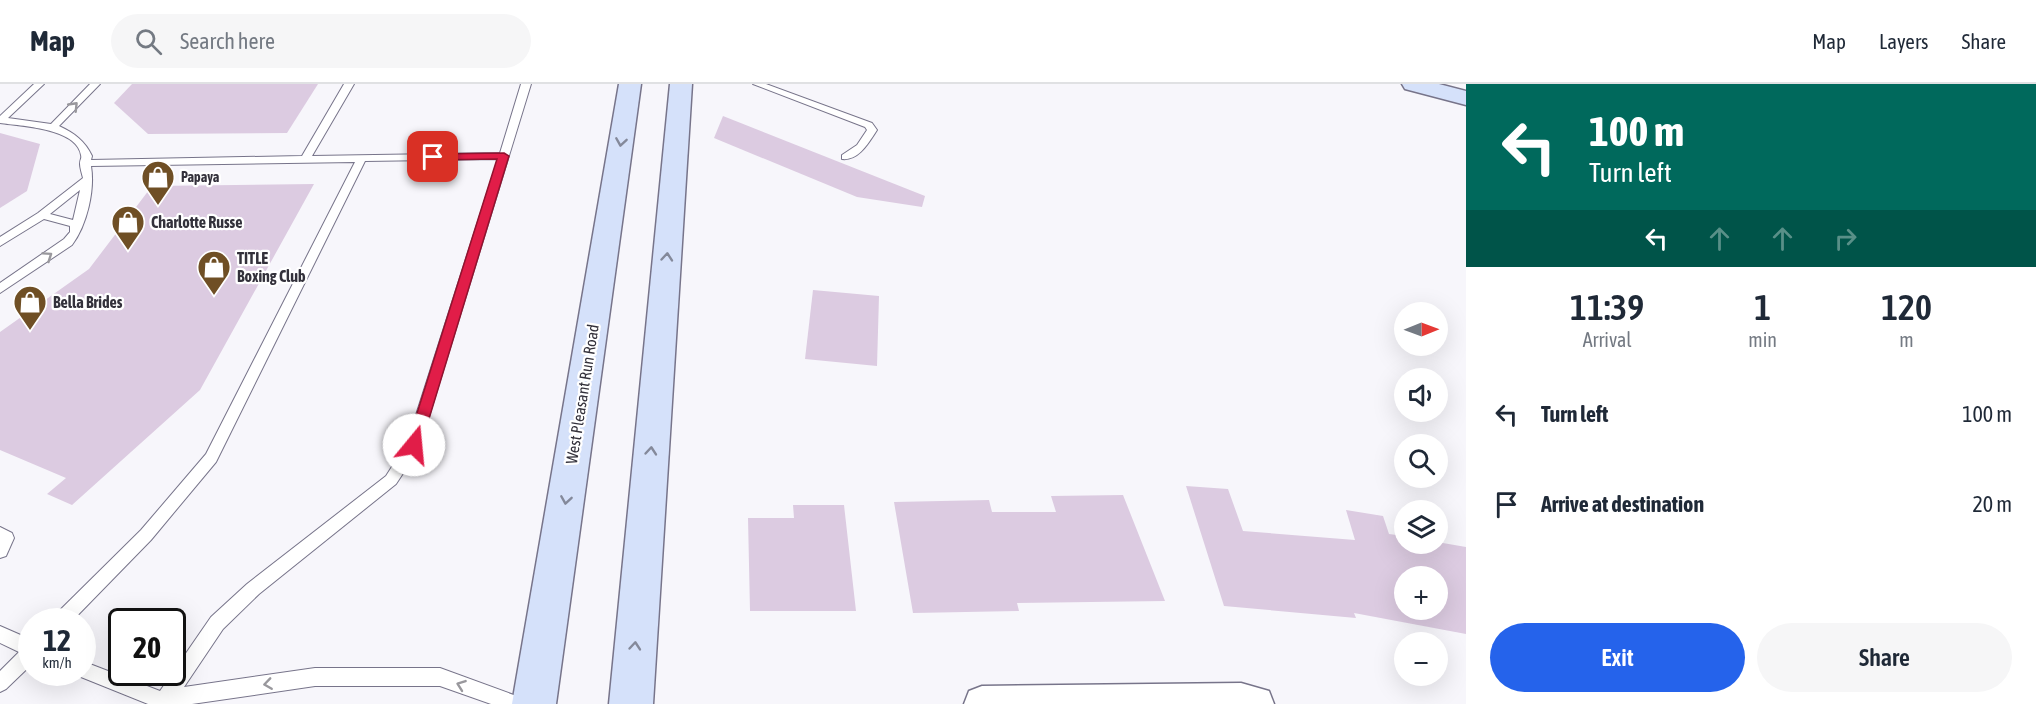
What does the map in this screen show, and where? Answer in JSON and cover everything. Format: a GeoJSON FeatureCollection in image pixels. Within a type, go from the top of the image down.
{"type":"FeatureCollection","features":[{"type":"Feature","properties":{"kind":"main road","name":"West Pleasant Run Road"},"geometry":{"type":"LineString","coordinates":[[534,704],[630,84]]}},
{"type":"Feature","properties":{"kind":"main road"},"geometry":{"type":"LineString","coordinates":[[631,704],[681,84]]}},
{"type":"Feature","properties":{"kind":"main road"},"geometry":{"type":"LineString","coordinates":[[1413,84],[1466,98]]}},
{"type":"Feature","properties":{"kind":"street"},"geometry":{"type":"LineString","coordinates":[[982,704],[1241,701],[1256,704]]}},
{"type":"Feature","properties":{"kind":"lane"},"geometry":{"type":"LineString","coordinates":[[1,120],[39,84]]}},
{"type":"Feature","properties":{"kind":"lane"},"geometry":{"type":"LineString","coordinates":[[53,127],[95,84]]}},
{"type":"Feature","properties":{"kind":"lane"},"geometry":{"type":"LineString","coordinates":[[304,159],[349,84]]}},
{"type":"Feature","properties":{"kind":"lane"},"geometry":{"type":"LineString","coordinates":[[166,702],[217,624],[253,589],[391,480],[414,445],[526,84]]}},
{"type":"Feature","properties":{"kind":"lane"},"geometry":{"type":"LineString","coordinates":[[758,84],[869,125],[872,130],[861,147],[846,157]]}},
{"type":"Feature","properties":{"kind":"lane"},"geometry":{"type":"LineString","coordinates":[[0,289],[68,242],[76,232],[88,179],[85,163],[87,156],[83,147],[68,134],[53,127],[1,120]]}},
{"type":"Feature","properties":{"kind":"lane"},"geometry":{"type":"LineString","coordinates":[[85,163],[504,156]]}},
{"type":"Feature","properties":{"kind":"lane"},"geometry":{"type":"LineString","coordinates":[[74,608],[146,535],[211,458],[362,158]]}},
{"type":"Feature","properties":{"kind":"lane"},"geometry":{"type":"LineString","coordinates":[[0,242],[42,215],[88,179]]}},
{"type":"Feature","properties":{"kind":"lane"},"geometry":{"type":"LineString","coordinates":[[42,215],[76,224],[76,232]]}},
{"type":"Feature","properties":{"kind":"lane"},"geometry":{"type":"LineString","coordinates":[[0,534],[6,538],[0,551]]}},
{"type":"Feature","properties":{"kind":"lane"},"geometry":{"type":"LineString","coordinates":[[0,634],[18,643]]}},
{"type":"Feature","properties":{"kind":"lane"},"geometry":{"type":"LineString","coordinates":[[0,683],[18,664]]}},
{"type":"Feature","properties":{"kind":"lane"},"geometry":{"type":"LineString","coordinates":[[96,674],[166,702],[315,677],[440,677],[516,704]]}},
{"type":"Feature","properties":{"kind":"building"},"geometry":{"type":"Polygon","coordinates":[[[132,84],[318,84],[287,133],[148,134],[114,103],[132,84]]]}},
{"type":"Feature","properties":{"kind":"building"},"geometry":{"type":"Polygon","coordinates":[[[723,116],[925,196],[922,207],[857,197],[714,138],[723,116]]]}},
{"type":"Feature","properties":{"kind":"building"},"geometry":{"type":"Polygon","coordinates":[[[0,133],[40,144],[27,191],[0,208],[0,133]]]}},
{"type":"Feature","properties":{"kind":"building"},"geometry":{"type":"Polygon","coordinates":[[[314,184],[200,390],[72,505],[47,494],[66,478],[0,450],[0,332],[89,269],[152,186],[314,184]]]}},
{"type":"Feature","properties":{"kind":"building"},"geometry":{"type":"Polygon","coordinates":[[[813,290],[879,296],[877,366],[805,359],[813,290]]]}},
{"type":"Feature","properties":{"kind":"building"},"geometry":{"type":"Polygon","coordinates":[[[1186,486],[1228,489],[1243,531],[1355,540],[1346,510],[1383,516],[1389,534],[1394,535],[1394,554],[1448,554],[1448,544],[1466,547],[1466,634],[1354,613],[1356,618],[1224,606],[1186,486]]]}},
{"type":"Feature","properties":{"kind":"building"},"geometry":{"type":"Polygon","coordinates":[[[1123,495],[1165,601],[1017,603],[1019,611],[913,613],[894,502],[989,500],[992,512],[1056,512],[1051,496],[1123,495]]]}},
{"type":"Feature","properties":{"kind":"building"},"geometry":{"type":"Polygon","coordinates":[[[793,505],[844,505],[856,611],[750,611],[748,518],[794,518],[793,505]]]}},
{"type":"Feature","properties":{"kind":"place","name":"Papaya"},"geometry":{"type":"Point","coordinates":[158,206]}},
{"type":"Feature","properties":{"kind":"place","name":"Charlotte Russe"},"geometry":{"type":"Point","coordinates":[128,251]}},
{"type":"Feature","properties":{"kind":"place","name":"TITLE Boxing Club"},"geometry":{"type":"Point","coordinates":[214,296]}},
{"type":"Feature","properties":{"kind":"place","name":"Bella Brides"},"geometry":{"type":"Point","coordinates":[30,331]}},
{"type":"Feature","properties":{"kind":"route"},"geometry":{"type":"LineString","coordinates":[[414,445],[504,156],[433,157]]}}]}
